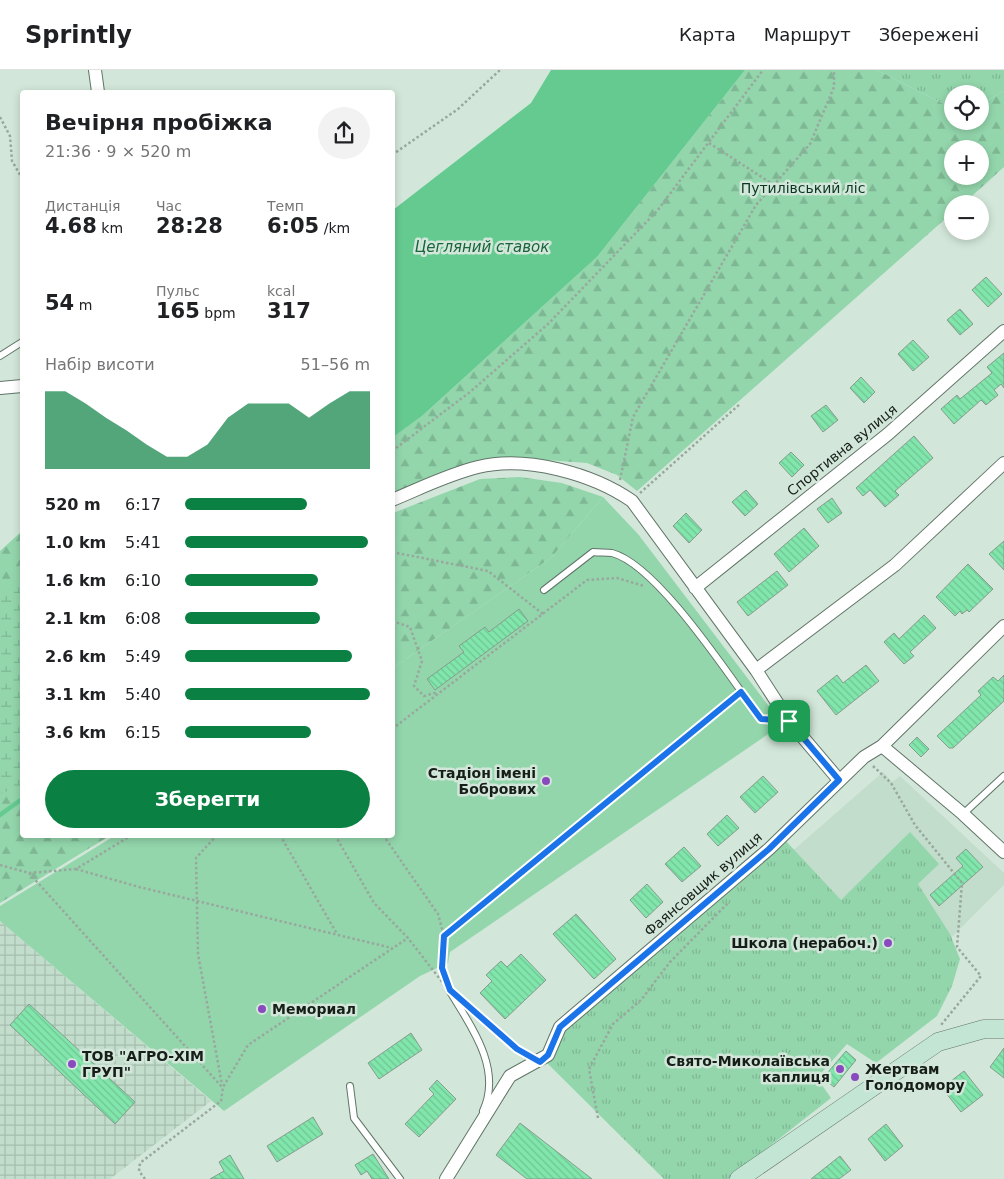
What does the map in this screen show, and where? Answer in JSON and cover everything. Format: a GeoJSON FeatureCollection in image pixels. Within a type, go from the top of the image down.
{"type":"FeatureCollection","features":[{"type":"Feature","properties":{"kind":"street"},"geometry":{"type":"LineString","coordinates":[[95,70],[98,90]]}},
{"type":"Feature","properties":{"kind":"street","name":"Спортивна вулиця"},"geometry":{"type":"LineString","coordinates":[[695,588],[888,434],[1004,330]]}},
{"type":"Feature","properties":{"kind":"street"},"geometry":{"type":"LineString","coordinates":[[0,388],[20,386]]}},
{"type":"Feature","properties":{"kind":"street"},"geometry":{"type":"LineString","coordinates":[[756,670],[895,566],[1004,463]]}},
{"type":"Feature","properties":{"kind":"street"},"geometry":{"type":"LineString","coordinates":[[395,499],[452,474],[480,466],[519,464],[559,470],[602,483],[618,491],[632,501],[756,670],[789,721],[839,780]]}},
{"type":"Feature","properties":{"kind":"street","name":"Фаянсовщик вулиця"},"geometry":{"type":"LineString","coordinates":[[540,1062],[548,1055],[560,1027],[769,849],[864,757],[882,746],[1004,626]]}},
{"type":"Feature","properties":{"kind":"street"},"geometry":{"type":"LineString","coordinates":[[882,746],[963,814],[1004,852]]}},
{"type":"Feature","properties":{"kind":"street"},"geometry":{"type":"LineString","coordinates":[[739,1179],[938,1035],[984,1029],[1004,1029]]}},
{"type":"Feature","properties":{"kind":"street"},"geometry":{"type":"LineString","coordinates":[[446,1179],[510,1076],[540,1062]]}},
{"type":"Feature","properties":{"kind":"lane"},"geometry":{"type":"LineString","coordinates":[[0,356],[20,343]]}},
{"type":"Feature","properties":{"kind":"lane"},"geometry":{"type":"LineString","coordinates":[[544,590],[593,552],[612,553],[634,564],[666,593],[761,719],[789,721]]}},
{"type":"Feature","properties":{"kind":"lane"},"geometry":{"type":"LineString","coordinates":[[963,814],[1004,776]]}},
{"type":"Feature","properties":{"kind":"lane"},"geometry":{"type":"LineString","coordinates":[[450,990],[517,1049],[540,1062]]}},
{"type":"Feature","properties":{"kind":"lane"},"geometry":{"type":"LineString","coordinates":[[450,990],[483,1047],[488,1066],[485,1108],[473,1133]]}},
{"type":"Feature","properties":{"kind":"lane"},"geometry":{"type":"LineString","coordinates":[[350,1086],[354,1118],[400,1179]]}},
{"type":"Feature","properties":{"kind":"path"},"geometry":{"type":"LineString","coordinates":[[395,153],[458,109],[500,70]]}},
{"type":"Feature","properties":{"kind":"path"},"geometry":{"type":"LineString","coordinates":[[395,449],[470,392],[548,324],[657,211],[763,70]]}},
{"type":"Feature","properties":{"kind":"path"},"geometry":{"type":"LineString","coordinates":[[618,491],[633,417],[756,205],[810,144],[834,87],[834,70]]}},
{"type":"Feature","properties":{"kind":"path"},"geometry":{"type":"LineString","coordinates":[[0,117],[10,136],[12,161],[20,175]]}},
{"type":"Feature","properties":{"kind":"path"},"geometry":{"type":"LineString","coordinates":[[709,143],[774,185]]}},
{"type":"Feature","properties":{"kind":"path"},"geometry":{"type":"LineString","coordinates":[[632,501],[740,404]]}},
{"type":"Feature","properties":{"kind":"path"},"geometry":{"type":"LineString","coordinates":[[395,553],[488,571],[543,614]]}},
{"type":"Feature","properties":{"kind":"path"},"geometry":{"type":"LineString","coordinates":[[395,727],[587,580],[617,578],[666,593]]}},
{"type":"Feature","properties":{"kind":"path"},"geometry":{"type":"LineString","coordinates":[[395,622],[410,627],[422,661],[414,686],[424,696],[440,692]]}},
{"type":"Feature","properties":{"kind":"path"},"geometry":{"type":"LineString","coordinates":[[444,936],[741,692]]}},
{"type":"Feature","properties":{"kind":"path"},"geometry":{"type":"LineString","coordinates":[[864,757],[890,783],[915,825],[962,883],[958,947],[981,976],[938,1035]]}},
{"type":"Feature","properties":{"kind":"path"},"geometry":{"type":"LineString","coordinates":[[76,869],[127,838]]}},
{"type":"Feature","properties":{"kind":"path"},"geometry":{"type":"LineString","coordinates":[[145,1179],[140,1170],[140,1163],[221,1101],[222,1087],[198,954],[196,858],[214,838]]}},
{"type":"Feature","properties":{"kind":"path"},"geometry":{"type":"LineString","coordinates":[[282,838],[337,934]]}},
{"type":"Feature","properties":{"kind":"path"},"geometry":{"type":"LineString","coordinates":[[337,838],[374,903],[408,938],[435,974]]}},
{"type":"Feature","properties":{"kind":"path"},"geometry":{"type":"LineString","coordinates":[[385,838],[438,914],[444,936],[442,968],[450,990]]}},
{"type":"Feature","properties":{"kind":"path"},"geometry":{"type":"LineString","coordinates":[[0,865],[30,873],[76,869],[197,901],[392,948]]}},
{"type":"Feature","properties":{"kind":"path"},"geometry":{"type":"LineString","coordinates":[[30,873],[222,1087]]}},
{"type":"Feature","properties":{"kind":"path"},"geometry":{"type":"LineString","coordinates":[[598,1118],[590,1069],[613,1024],[641,1000],[670,962],[731,899]]}},
{"type":"Feature","properties":{"kind":"path"},"geometry":{"type":"LineString","coordinates":[[222,1087],[248,1045],[408,938]]}},
{"type":"Feature","properties":{"kind":"shaded area","name":"Школа (нерабоч.)"},"geometry":{"type":"Polygon","coordinates":[[[883,772],[892,782],[900,776],[1004,873],[1004,885],[888,1001],[765,875],[883,772]]]}},
{"type":"Feature","properties":{"kind":"shaded area"},"geometry":{"type":"Polygon","coordinates":[[[0,921],[211,1101],[110,1179],[0,1179],[0,921]]]}},
{"type":"Feature","properties":{"kind":"green space","name":"Путилівський ліс"},"geometry":{"type":"Polygon","coordinates":[[[745,70],[877,70],[944,104],[944,130],[989,130],[989,100],[1004,91],[1004,167],[989,181],[989,140],[944,140],[944,185],[984,185],[973,195],[944,195],[944,220],[637,491],[617,475],[587,463],[505,457],[471,462],[395,496],[395,435],[422,416],[597,257],[745,70]]]}},
{"type":"Feature","properties":{"kind":"green space"},"geometry":{"type":"Polygon","coordinates":[[[877,70],[1004,70],[1004,91],[989,100],[989,85],[944,85],[944,104],[877,70]]]}},
{"type":"Feature","properties":{"kind":"green space"},"geometry":{"type":"Polygon","coordinates":[[[520,477],[562,483],[603,497],[552,557],[395,667],[395,512],[480,479],[520,477]]]}},
{"type":"Feature","properties":{"kind":"green space"},"geometry":{"type":"Polygon","coordinates":[[[603,497],[638,534],[774,713],[777,728],[450,952],[448,963],[420,976],[224,1111],[0,921],[0,906],[111,838],[395,838],[395,667],[552,557],[603,497]]]}},
{"type":"Feature","properties":{"kind":"green space"},"geometry":{"type":"Polygon","coordinates":[[[20,533],[20,838],[106,838],[0,903],[0,551],[20,533]]]}},
{"type":"Feature","properties":{"kind":"green space"},"geometry":{"type":"Polygon","coordinates":[[[20,580],[20,796],[8,791],[0,794],[0,590],[20,580]]]}},
{"type":"Feature","properties":{"kind":"green space"},"geometry":{"type":"Polygon","coordinates":[[[910,832],[939,864],[918,884],[950,934],[960,959],[952,986],[937,1016],[876,1063],[847,1044],[817,1078],[831,1098],[728,1179],[664,1179],[547,1063],[561,1027],[784,839],[841,900],[910,832]]]}},
{"type":"Feature","properties":{"kind":"water","name":"Цегляний ставок"},"geometry":{"type":"Polygon","coordinates":[[[551,70],[745,70],[597,257],[422,416],[395,436],[395,208],[531,103],[551,70]]]}},
{"type":"Feature","properties":{"kind":"building"},"geometry":{"type":"Polygon","coordinates":[[[986,277],[1002,294],[988,307],[972,290],[986,277]]]}},
{"type":"Feature","properties":{"kind":"building"},"geometry":{"type":"Polygon","coordinates":[[[960,309],[973,324],[960,335],[947,320],[960,309]]]}},
{"type":"Feature","properties":{"kind":"building"},"geometry":{"type":"Polygon","coordinates":[[[913,340],[929,357],[913,371],[898,354],[913,340]]]}},
{"type":"Feature","properties":{"kind":"building"},"geometry":{"type":"Polygon","coordinates":[[[1004,353],[1004,388],[1001,384],[994,390],[998,395],[986,405],[981,400],[954,424],[941,409],[957,395],[960,399],[992,373],[987,367],[1004,353]]]}},
{"type":"Feature","properties":{"kind":"building"},"geometry":{"type":"Polygon","coordinates":[[[861,377],[875,392],[864,403],[850,388],[861,377]]]}},
{"type":"Feature","properties":{"kind":"building"},"geometry":{"type":"Polygon","coordinates":[[[826,405],[838,420],[823,432],[811,416],[826,405]]]}},
{"type":"Feature","properties":{"kind":"building"},"geometry":{"type":"Polygon","coordinates":[[[914,436],[933,458],[895,491],[899,495],[885,507],[870,490],[863,496],[856,488],[914,436]]]}},
{"type":"Feature","properties":{"kind":"building"},"geometry":{"type":"Polygon","coordinates":[[[791,452],[804,465],[792,477],[779,463],[791,452]]]}},
{"type":"Feature","properties":{"kind":"building"},"geometry":{"type":"Polygon","coordinates":[[[746,490],[758,504],[745,516],[732,502],[746,490]]]}},
{"type":"Feature","properties":{"kind":"building"},"geometry":{"type":"Polygon","coordinates":[[[832,498],[842,513],[828,523],[817,509],[832,498]]]}},
{"type":"Feature","properties":{"kind":"building"},"geometry":{"type":"Polygon","coordinates":[[[686,513],[702,530],[689,543],[673,526],[686,513]]]}},
{"type":"Feature","properties":{"kind":"building"},"geometry":{"type":"Polygon","coordinates":[[[804,528],[819,546],[789,572],[774,554],[804,528]]]}},
{"type":"Feature","properties":{"kind":"building"},"geometry":{"type":"Polygon","coordinates":[[[1004,541],[1004,570],[989,554],[1004,541]]]}},
{"type":"Feature","properties":{"kind":"building"},"geometry":{"type":"Polygon","coordinates":[[[968,564],[993,589],[969,612],[967,610],[962,614],[960,611],[955,616],[936,597],[968,564]]]}},
{"type":"Feature","properties":{"kind":"building"},"geometry":{"type":"Polygon","coordinates":[[[777,571],[788,585],[748,616],[737,602],[777,571]]]}},
{"type":"Feature","properties":{"kind":"building"},"geometry":{"type":"Polygon","coordinates":[[[519,609],[528,621],[435,690],[427,679],[464,652],[459,646],[485,627],[489,632],[519,609]]]}},
{"type":"Feature","properties":{"kind":"building"},"geometry":{"type":"Polygon","coordinates":[[[924,615],[936,628],[910,652],[914,656],[904,664],[884,642],[894,633],[899,639],[924,615]]]}},
{"type":"Feature","properties":{"kind":"building"},"geometry":{"type":"Polygon","coordinates":[[[866,665],[879,681],[836,715],[817,691],[837,675],[843,683],[866,665]]]}},
{"type":"Feature","properties":{"kind":"building"},"geometry":{"type":"Polygon","coordinates":[[[1004,675],[1004,701],[953,748],[949,748],[937,736],[981,695],[978,691],[993,677],[998,681],[1004,675]]]}},
{"type":"Feature","properties":{"kind":"building"},"geometry":{"type":"Polygon","coordinates":[[[917,737],[929,749],[921,757],[909,745],[917,737]]]}},
{"type":"Feature","properties":{"kind":"building"},"geometry":{"type":"Polygon","coordinates":[[[763,776],[778,792],[755,813],[740,797],[763,776]]]}},
{"type":"Feature","properties":{"kind":"building"},"geometry":{"type":"Polygon","coordinates":[[[727,815],[739,828],[718,846],[707,834],[727,815]]]}},
{"type":"Feature","properties":{"kind":"building"},"geometry":{"type":"Polygon","coordinates":[[[684,847],[701,866],[682,882],[665,864],[684,847]]]}},
{"type":"Feature","properties":{"kind":"building"},"geometry":{"type":"Polygon","coordinates":[[[966,849],[983,867],[939,906],[930,895],[963,866],[956,858],[966,849]]]}},
{"type":"Feature","properties":{"kind":"building"},"geometry":{"type":"Polygon","coordinates":[[[647,884],[663,902],[646,918],[630,900],[647,884]]]}},
{"type":"Feature","properties":{"kind":"building"},"geometry":{"type":"Polygon","coordinates":[[[576,914],[616,959],[594,979],[553,934],[576,914]]]}},
{"type":"Feature","properties":{"kind":"building"},"geometry":{"type":"Polygon","coordinates":[[[521,954],[546,980],[505,1019],[480,993],[492,981],[486,975],[501,961],[507,967],[521,954]]]}},
{"type":"Feature","properties":{"kind":"building","name":"ТОВ \"АГРО-ХІМ ГРУП\""},"geometry":{"type":"Polygon","coordinates":[[[29,1004],[135,1102],[115,1124],[10,1025],[29,1004]]]}},
{"type":"Feature","properties":{"kind":"building"},"geometry":{"type":"Polygon","coordinates":[[[411,1033],[422,1050],[379,1079],[368,1063],[411,1033]]]}},
{"type":"Feature","properties":{"kind":"building"},"geometry":{"type":"Polygon","coordinates":[[[1004,1048],[1004,1078],[990,1067],[1004,1048]]]}},
{"type":"Feature","properties":{"kind":"building","name":"Свято-Миколаївська каплиця"},"geometry":{"type":"Polygon","coordinates":[[[846,1051],[856,1060],[834,1087],[823,1078],[846,1051]]]}},
{"type":"Feature","properties":{"kind":"building"},"geometry":{"type":"Polygon","coordinates":[[[964,1071],[983,1095],[961,1112],[942,1088],[964,1071]]]}},
{"type":"Feature","properties":{"kind":"building"},"geometry":{"type":"Polygon","coordinates":[[[437,1080],[456,1099],[419,1137],[405,1124],[434,1094],[429,1089],[437,1080]]]}},
{"type":"Feature","properties":{"kind":"building"},"geometry":{"type":"Polygon","coordinates":[[[313,1117],[323,1134],[277,1162],[267,1146],[313,1117]]]}},
{"type":"Feature","properties":{"kind":"building"},"geometry":{"type":"Polygon","coordinates":[[[520,1123],[592,1179],[527,1179],[496,1155],[520,1123]]]}},
{"type":"Feature","properties":{"kind":"building"},"geometry":{"type":"Polygon","coordinates":[[[886,1124],[903,1146],[885,1161],[868,1139],[886,1124]]]}},
{"type":"Feature","properties":{"kind":"building"},"geometry":{"type":"Polygon","coordinates":[[[373,1154],[389,1179],[372,1179],[367,1171],[361,1175],[355,1165],[373,1154]]]}},
{"type":"Feature","properties":{"kind":"building"},"geometry":{"type":"Polygon","coordinates":[[[230,1155],[244,1179],[210,1179],[224,1171],[219,1162],[230,1155]]]}},
{"type":"Feature","properties":{"kind":"building"},"geometry":{"type":"Polygon","coordinates":[[[840,1156],[851,1170],[839,1179],[811,1179],[840,1156]]]}},
{"type":"Feature","properties":{"kind":"waterway"},"geometry":{"type":"LineString","coordinates":[[0,815],[20,800]]}},
{"type":"Feature","properties":{"kind":"place","name":"Стадіон імені Бобрових"},"geometry":{"type":"Point","coordinates":[546,781]}},
{"type":"Feature","properties":{"kind":"place","name":"Школа (нерабоч.)"},"geometry":{"type":"Point","coordinates":[888,943]}},
{"type":"Feature","properties":{"kind":"place","name":"Мемориал"},"geometry":{"type":"Point","coordinates":[262,1009]}},
{"type":"Feature","properties":{"kind":"place","name":"ТОВ \"АГРО-ХІМ ГРУП\""},"geometry":{"type":"Point","coordinates":[72,1064]}},
{"type":"Feature","properties":{"kind":"place","name":"Свято-Миколаївська каплиця"},"geometry":{"type":"Point","coordinates":[840,1069]}},
{"type":"Feature","properties":{"kind":"place","name":"Жертвам Голодомору"},"geometry":{"type":"Point","coordinates":[855,1077]}},
{"type":"Feature","properties":{"kind":"route"},"geometry":{"type":"LineString","coordinates":[[741,692],[761,719],[789,721],[839,780],[769,849],[560,1027],[548,1055],[540,1062],[517,1049],[450,990],[442,968],[444,936],[741,692]]}}]}
